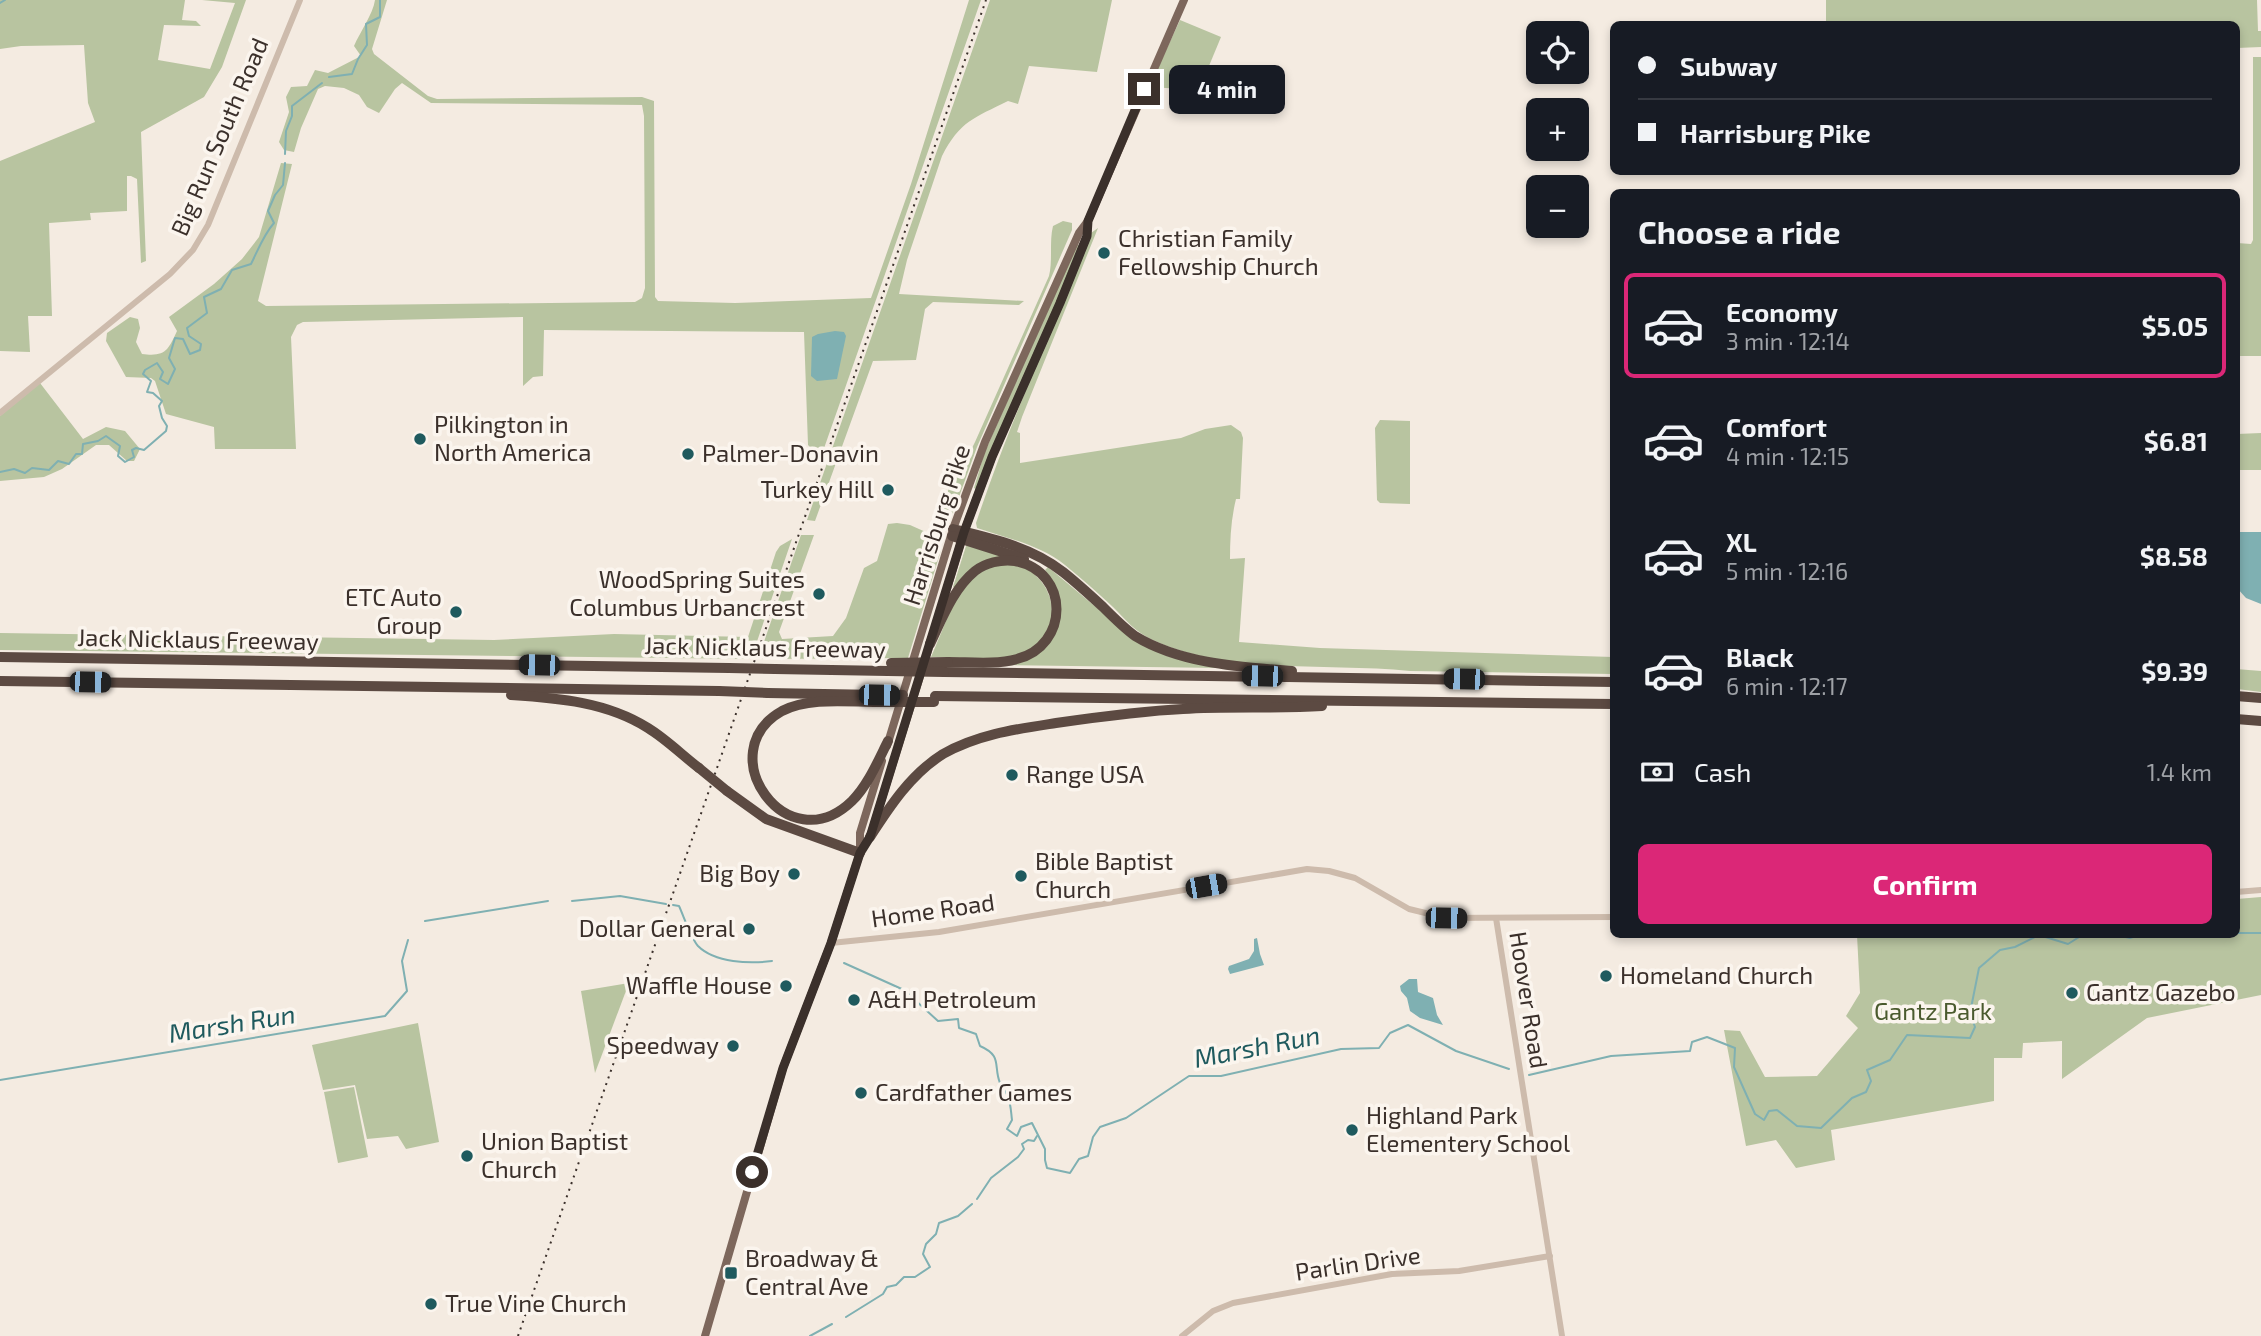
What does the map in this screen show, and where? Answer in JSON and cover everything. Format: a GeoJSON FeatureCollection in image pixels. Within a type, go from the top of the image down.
{"type":"FeatureCollection","features":[{"type":"Feature","properties":{"kind":"highway"},"geometry":{"type":"LineString","coordinates":[[952,532],[1020,548],[1044,559],[1061,570],[1134,635],[1187,657],[1265,669],[1415,678]]}},
{"type":"Feature","properties":{"kind":"highway"},"geometry":{"type":"LineString","coordinates":[[946,667],[1026,656],[1043,644],[1054,626],[1056,604],[1050,583],[1039,570],[1019,556],[963,535]]}},
{"type":"Feature","properties":{"kind":"highway"},"geometry":{"type":"LineString","coordinates":[[930,644],[958,590],[976,570],[1005,560],[1039,570]]}},
{"type":"Feature","properties":{"kind":"highway","name":"Jack Nicklaus Freeway"},"geometry":{"type":"LineString","coordinates":[[0,657],[775,669],[875,670],[889,667],[946,667],[1610,682]]}},
{"type":"Feature","properties":{"kind":"highway","name":"Jack Nicklaus Freeway"},"geometry":{"type":"LineString","coordinates":[[0,681],[719,691],[934,699],[979,696],[1610,704]]}},
{"type":"Feature","properties":{"kind":"highway"},"geometry":{"type":"LineString","coordinates":[[427,688],[556,699],[603,708],[627,716],[649,729],[743,804],[773,822],[860,853]]}},
{"type":"Feature","properties":{"kind":"highway"},"geometry":{"type":"LineString","coordinates":[[2240,696],[2261,698]]}},
{"type":"Feature","properties":{"kind":"highway"},"geometry":{"type":"LineString","coordinates":[[878,698],[816,703],[783,711],[766,724],[759,735],[753,758],[757,782],[762,793],[782,811],[795,817],[811,819],[827,816],[853,800],[866,783],[888,741]]}},
{"type":"Feature","properties":{"kind":"highway"},"geometry":{"type":"LineString","coordinates":[[870,837],[897,797],[917,774],[943,755],[973,740],[1007,730],[1185,708],[1290,708],[1392,701]]}},
{"type":"Feature","properties":{"kind":"highway"},"geometry":{"type":"LineString","coordinates":[[2240,719],[2261,721]]}},
{"type":"Feature","properties":{"kind":"main road","name":"Harrisburg Pike"},"geometry":{"type":"LineString","coordinates":[[860,853],[860,833],[952,532],[985,442],[1079,233],[1088,221],[1184,0]]}},
{"type":"Feature","properties":{"kind":"main road","name":"Harrisburg Pike"},"geometry":{"type":"LineString","coordinates":[[860,853],[870,837],[963,535],[992,457],[1087,236],[1088,221]]}},
{"type":"Feature","properties":{"kind":"main road"},"geometry":{"type":"LineString","coordinates":[[705,1336],[783,1068],[831,943],[860,853]]}},
{"type":"Feature","properties":{"kind":"street","name":"Big Run South Road"},"geometry":{"type":"LineString","coordinates":[[0,413],[170,274],[193,250],[208,225],[300,0]]}},
{"type":"Feature","properties":{"kind":"street","name":"Home Road"},"geometry":{"type":"LineString","coordinates":[[831,943],[939,932],[1307,869],[1355,878],[1409,909],[1446,918],[1610,917]]}},
{"type":"Feature","properties":{"kind":"street"},"geometry":{"type":"LineString","coordinates":[[2240,892],[2261,890]]}},
{"type":"Feature","properties":{"kind":"street","name":"Hoover Road"},"geometry":{"type":"LineString","coordinates":[[1496,918],[1562,1336]]}},
{"type":"Feature","properties":{"kind":"street","name":"Parlin Drive"},"geometry":{"type":"LineString","coordinates":[[1182,1336],[1213,1311],[1233,1303],[1392,1274],[1459,1271],[1550,1256]]}},
{"type":"Feature","properties":{"kind":"green space"},"geometry":{"type":"Polygon","coordinates":[[[0,0],[185,0],[182,20],[196,21],[201,26],[164,25],[158,60],[210,69],[235,3],[202,0],[246,0],[222,67],[204,97],[141,132],[146,261],[141,263],[137,179],[131,176],[127,176],[127,211],[90,213],[91,220],[49,223],[52,316],[28,316],[30,352],[0,351],[0,161],[95,122],[88,103],[84,45],[0,49],[0,0]]]}},
{"type":"Feature","properties":{"kind":"green space"},"geometry":{"type":"Polygon","coordinates":[[[375,0],[387,0],[372,49],[374,54],[428,96],[437,99],[642,97],[654,101],[655,297],[658,301],[735,303],[871,298],[911,184],[969,0],[981,0],[822,454],[818,455],[808,445],[804,332],[544,330],[543,376],[533,377],[523,386],[523,317],[303,322],[297,325],[291,337],[296,449],[215,449],[214,427],[166,414],[155,381],[151,378],[126,377],[106,341],[107,333],[130,317],[138,319],[140,328],[136,342],[142,354],[165,351],[177,331],[169,317],[214,284],[242,259],[259,237],[281,163],[292,164],[258,301],[266,306],[635,302],[642,298],[645,288],[642,105],[431,103],[402,83],[379,113],[367,107],[359,95],[344,88],[325,86],[318,89],[294,152],[284,150],[279,142],[289,112],[286,97],[291,87],[307,86],[315,70],[328,73],[361,56],[354,46],[375,0]]]}},
{"type":"Feature","properties":{"kind":"green space"},"geometry":{"type":"Polygon","coordinates":[[[990,0],[1112,0],[1097,72],[1029,66],[1018,104],[1008,101],[969,122],[955,135],[942,156],[907,260],[899,294],[1024,301],[1019,305],[933,302],[925,309],[916,360],[873,361],[815,521],[807,520],[990,0]]]}},
{"type":"Feature","properties":{"kind":"green space"},"geometry":{"type":"Polygon","coordinates":[[[1826,0],[2257,0],[2261,47],[2240,48],[2240,21],[1826,21],[1826,0]]]}},
{"type":"Feature","properties":{"kind":"green space"},"geometry":{"type":"Polygon","coordinates":[[[1180,20],[1221,37],[1199,90],[1149,87],[1180,20]]]}},
{"type":"Feature","properties":{"kind":"green space"},"geometry":{"type":"Polygon","coordinates":[[[2253,57],[2261,57],[2261,356],[2240,356],[2240,243],[2251,244],[2253,57]]]}},
{"type":"Feature","properties":{"kind":"green space"},"geometry":{"type":"Polygon","coordinates":[[[1063,221],[1072,223],[1072,230],[977,447],[955,508],[951,516],[940,521],[957,457],[972,448],[975,442],[1049,276],[1053,226],[1063,221]]]}},
{"type":"Feature","properties":{"kind":"green space"},"geometry":{"type":"Polygon","coordinates":[[[1098,228],[1017,432],[1020,433],[1020,463],[1181,438],[1205,429],[1231,425],[1241,432],[1243,438],[1240,499],[1236,499],[1234,506],[1230,552],[1230,559],[1245,558],[1239,642],[1320,648],[1610,657],[1610,674],[1279,666],[1213,658],[1182,651],[1147,637],[1065,565],[1045,552],[977,528],[976,523],[1017,413],[1091,233],[1098,228]]]}},
{"type":"Feature","properties":{"kind":"green space"},"geometry":{"type":"Polygon","coordinates":[[[1076,244],[1079,245],[1055,306],[976,489],[974,488],[984,454],[1076,244]]]}},
{"type":"Feature","properties":{"kind":"green space"},"geometry":{"type":"Polygon","coordinates":[[[40,383],[83,439],[106,427],[125,431],[140,449],[134,461],[127,461],[109,445],[96,445],[62,469],[44,477],[0,481],[0,416],[40,383]]]}},
{"type":"Feature","properties":{"kind":"green space"},"geometry":{"type":"Polygon","coordinates":[[[1380,420],[1410,421],[1410,504],[1380,503],[1377,500],[1375,428],[1380,420]]]}},
{"type":"Feature","properties":{"kind":"green space"},"geometry":{"type":"Polygon","coordinates":[[[2261,433],[2261,470],[2240,470],[2240,434],[2261,433]]]}},
{"type":"Feature","properties":{"kind":"green space"},"geometry":{"type":"Polygon","coordinates":[[[888,524],[910,525],[937,537],[941,550],[908,658],[758,659],[801,535],[814,535],[779,632],[782,639],[833,636],[846,618],[864,568],[877,561],[888,524]]]}},
{"type":"Feature","properties":{"kind":"green space"},"geometry":{"type":"Polygon","coordinates":[[[792,539],[751,659],[0,650],[0,633],[494,640],[614,634],[748,637],[776,552],[780,546],[792,539]]]}},
{"type":"Feature","properties":{"kind":"green space"},"geometry":{"type":"Polygon","coordinates":[[[968,544],[1005,555],[955,588],[953,587],[968,544]]]}},
{"type":"Feature","properties":{"kind":"green space"},"geometry":{"type":"Polygon","coordinates":[[[996,564],[1020,566],[1034,574],[1043,584],[1052,607],[1048,631],[1040,642],[1029,650],[1007,657],[931,657],[953,605],[965,586],[974,576],[996,564]]]}},
{"type":"Feature","properties":{"kind":"green space"},"geometry":{"type":"Polygon","coordinates":[[[1048,567],[1128,634],[1221,668],[1007,665],[1048,642],[1057,596],[1045,570],[1048,567]]]}},
{"type":"Feature","properties":{"kind":"green space"},"geometry":{"type":"Polygon","coordinates":[[[2240,669],[2261,671],[2261,692],[2240,689],[2240,669]]]}},
{"type":"Feature","properties":{"kind":"green space","name":"Gantz Park"},"geometry":{"type":"Polygon","coordinates":[[[2261,897],[2261,995],[2147,1018],[2062,1079],[2062,1041],[2023,1043],[2022,1058],[1994,1058],[1994,1101],[1831,1130],[1835,1160],[1796,1168],[1776,1140],[1746,1146],[1724,1030],[1740,1031],[1765,1077],[1817,1076],[1858,1028],[1846,1016],[1860,993],[1857,938],[2240,938],[2240,899],[2261,897]]]}},
{"type":"Feature","properties":{"kind":"green space"},"geometry":{"type":"Polygon","coordinates":[[[629,983],[595,1073],[581,991],[629,983]]]}},
{"type":"Feature","properties":{"kind":"green space"},"geometry":{"type":"Polygon","coordinates":[[[418,1023],[439,1142],[406,1149],[398,1136],[367,1139],[355,1085],[323,1090],[312,1045],[418,1023]]]}},
{"type":"Feature","properties":{"kind":"green space"},"geometry":{"type":"Polygon","coordinates":[[[354,1087],[368,1157],[338,1163],[324,1092],[354,1087]]]}},
{"type":"Feature","properties":{"kind":"water"},"geometry":{"type":"Polygon","coordinates":[[[835,331],[844,332],[846,336],[837,379],[817,381],[811,376],[812,337],[835,331]]]}},
{"type":"Feature","properties":{"kind":"water"},"geometry":{"type":"Polygon","coordinates":[[[2240,532],[2261,532],[2261,604],[2246,598],[2240,591],[2240,532]]]}},
{"type":"Feature","properties":{"kind":"water"},"geometry":{"type":"Polygon","coordinates":[[[1257,938],[1264,965],[1230,974],[1229,966],[1249,959],[1254,951],[1254,939],[1257,938]]]}},
{"type":"Feature","properties":{"kind":"water"},"geometry":{"type":"Polygon","coordinates":[[[1409,979],[1417,979],[1418,992],[1433,998],[1437,1015],[1443,1025],[1420,1018],[1410,1011],[1400,986],[1409,979]]]}},
{"type":"Feature","properties":{"kind":"waterway"},"geometry":{"type":"LineString","coordinates":[[0,3],[5,0]]}},
{"type":"Feature","properties":{"kind":"waterway"},"geometry":{"type":"LineString","coordinates":[[329,77],[352,74],[367,45],[366,24],[380,17],[380,0]]}},
{"type":"Feature","properties":{"kind":"waterway"},"geometry":{"type":"LineString","coordinates":[[285,154],[286,131],[292,116],[292,106],[322,83]]}},
{"type":"Feature","properties":{"kind":"waterway"},"geometry":{"type":"LineString","coordinates":[[0,472],[14,469],[25,473],[32,468],[49,470],[58,461],[69,464],[76,454],[82,454],[83,444],[106,436],[120,446],[118,456],[125,462],[134,457],[132,450],[144,450],[166,431],[167,426],[159,406],[162,401],[153,393],[147,392],[151,381],[143,374],[157,363],[163,372],[160,379],[168,384],[175,369],[169,358],[175,338],[183,339],[190,354],[200,350],[201,344],[189,336],[187,328],[207,313],[204,297],[221,289],[232,270],[251,264],[274,223],[268,211],[283,185],[285,163]]}},
{"type":"Feature","properties":{"kind":"waterway","name":"Marsh Run"},"geometry":{"type":"LineString","coordinates":[[572,901],[620,896],[666,904]]}},
{"type":"Feature","properties":{"kind":"waterway","name":"Marsh Run"},"geometry":{"type":"LineString","coordinates":[[425,921],[548,901]]}},
{"type":"Feature","properties":{"kind":"waterway","name":"Marsh Run"},"geometry":{"type":"LineString","coordinates":[[673,905],[679,906],[693,938],[705,952],[733,961],[772,961]]}},
{"type":"Feature","properties":{"kind":"waterway","name":"Marsh Run"},"geometry":{"type":"LineString","coordinates":[[2240,933],[2261,933]]}},
{"type":"Feature","properties":{"kind":"waterway","name":"Marsh Run"},"geometry":{"type":"LineString","coordinates":[[1529,1075],[1611,1056],[1690,1051],[1692,1042],[1707,1037],[1735,1048],[1734,1067],[1755,1114],[1764,1120],[1769,1111],[1777,1110],[1797,1126],[1821,1128],[1852,1098],[1866,1092],[1871,1081],[1867,1070],[1890,1060],[1907,1035],[1970,1038],[1975,1027],[1970,1013],[1979,968],[2000,950],[2015,947],[2033,938]]}},
{"type":"Feature","properties":{"kind":"waterway","name":"Marsh Run"},"geometry":{"type":"LineString","coordinates":[[2049,938],[2068,944],[2078,938]]}},
{"type":"Feature","properties":{"kind":"waterway","name":"Marsh Run"},"geometry":{"type":"LineString","coordinates":[[0,1080],[385,1016],[407,991],[402,961],[408,940]]}},
{"type":"Feature","properties":{"kind":"waterway","name":"Marsh Run"},"geometry":{"type":"LineString","coordinates":[[844,963],[904,990],[938,1021],[958,1019],[959,1028],[976,1034],[980,1046],[995,1058],[998,1077],[1009,1100],[1012,1120],[1007,1129],[1017,1136],[1021,1127],[1032,1123],[1045,1149],[1047,1168],[1070,1173],[1079,1159],[1088,1156],[1093,1137],[1100,1127],[1126,1118],[1189,1076],[1221,1076],[1341,1049],[1379,1048],[1390,1033],[1408,1025],[1456,1051],[1509,1069]]}},
{"type":"Feature","properties":{"kind":"waterway"},"geometry":{"type":"LineString","coordinates":[[977,1199],[991,1178],[1018,1157],[1024,1149],[1022,1144],[1028,1140],[1034,1141],[1037,1136]]}},
{"type":"Feature","properties":{"kind":"waterway"},"geometry":{"type":"LineString","coordinates":[[846,1317],[883,1294],[887,1287],[896,1285],[904,1277],[915,1277],[930,1267],[923,1254],[926,1244],[936,1234],[939,1223],[958,1216],[972,1204]]}},
{"type":"Feature","properties":{"kind":"waterway"},"geometry":{"type":"LineString","coordinates":[[810,1336],[832,1324]]}},
{"type":"Feature","properties":{"kind":"railway"},"geometry":{"type":"LineString","coordinates":[[518,1336],[986,0]]}},
{"type":"Feature","properties":{"kind":"place","name":"Christian Family Fellowship Church"},"geometry":{"type":"Point","coordinates":[1104,253]}},
{"type":"Feature","properties":{"kind":"place","name":"Pilkington in North America"},"geometry":{"type":"Point","coordinates":[420,439]}},
{"type":"Feature","properties":{"kind":"place","name":"Palmer-Donavin"},"geometry":{"type":"Point","coordinates":[688,454]}},
{"type":"Feature","properties":{"kind":"place","name":"Turkey Hill"},"geometry":{"type":"Point","coordinates":[888,490]}},
{"type":"Feature","properties":{"kind":"place","name":"WoodSpring Suites Columbus Urbancrest"},"geometry":{"type":"Point","coordinates":[819,594]}},
{"type":"Feature","properties":{"kind":"place","name":"ETC Auto Group"},"geometry":{"type":"Point","coordinates":[456,612]}},
{"type":"Feature","properties":{"kind":"place","name":"Range USA"},"geometry":{"type":"Point","coordinates":[1012,775]}},
{"type":"Feature","properties":{"kind":"place","name":"Big Boy"},"geometry":{"type":"Point","coordinates":[794,874]}},
{"type":"Feature","properties":{"kind":"place","name":"Bible Baptist Church"},"geometry":{"type":"Point","coordinates":[1021,876]}},
{"type":"Feature","properties":{"kind":"place","name":"Dollar General"},"geometry":{"type":"Point","coordinates":[749,929]}},
{"type":"Feature","properties":{"kind":"place","name":"Homeland Church"},"geometry":{"type":"Point","coordinates":[1606,976]}},
{"type":"Feature","properties":{"kind":"place","name":"Waffle House"},"geometry":{"type":"Point","coordinates":[786,986]}},
{"type":"Feature","properties":{"kind":"place","name":"Gantz Gazebo"},"geometry":{"type":"Point","coordinates":[2072,993]}},
{"type":"Feature","properties":{"kind":"place","name":"A&H Petroleum"},"geometry":{"type":"Point","coordinates":[854,1000]}},
{"type":"Feature","properties":{"kind":"place","name":"Speedway"},"geometry":{"type":"Point","coordinates":[733,1046]}},
{"type":"Feature","properties":{"kind":"place","name":"Cardfather Games"},"geometry":{"type":"Point","coordinates":[861,1093]}},
{"type":"Feature","properties":{"kind":"place","name":"Highland Park Elementery School"},"geometry":{"type":"Point","coordinates":[1352,1130]}},
{"type":"Feature","properties":{"kind":"place","name":"Union Baptist Church"},"geometry":{"type":"Point","coordinates":[467,1156]}},
{"type":"Feature","properties":{"kind":"place","name":"Broadway & Central Ave"},"geometry":{"type":"Point","coordinates":[731,1273]}},
{"type":"Feature","properties":{"kind":"place","name":"True Vine Church"},"geometry":{"type":"Point","coordinates":[431,1304]}},
{"type":"Feature","properties":{"kind":"route"},"geometry":{"type":"LineString","coordinates":[[752,1172],[783,1068],[831,943],[860,853],[870,837],[964,532],[992,457],[1060,303],[1087,236],[1088,221],[1144,89]]}}]}
